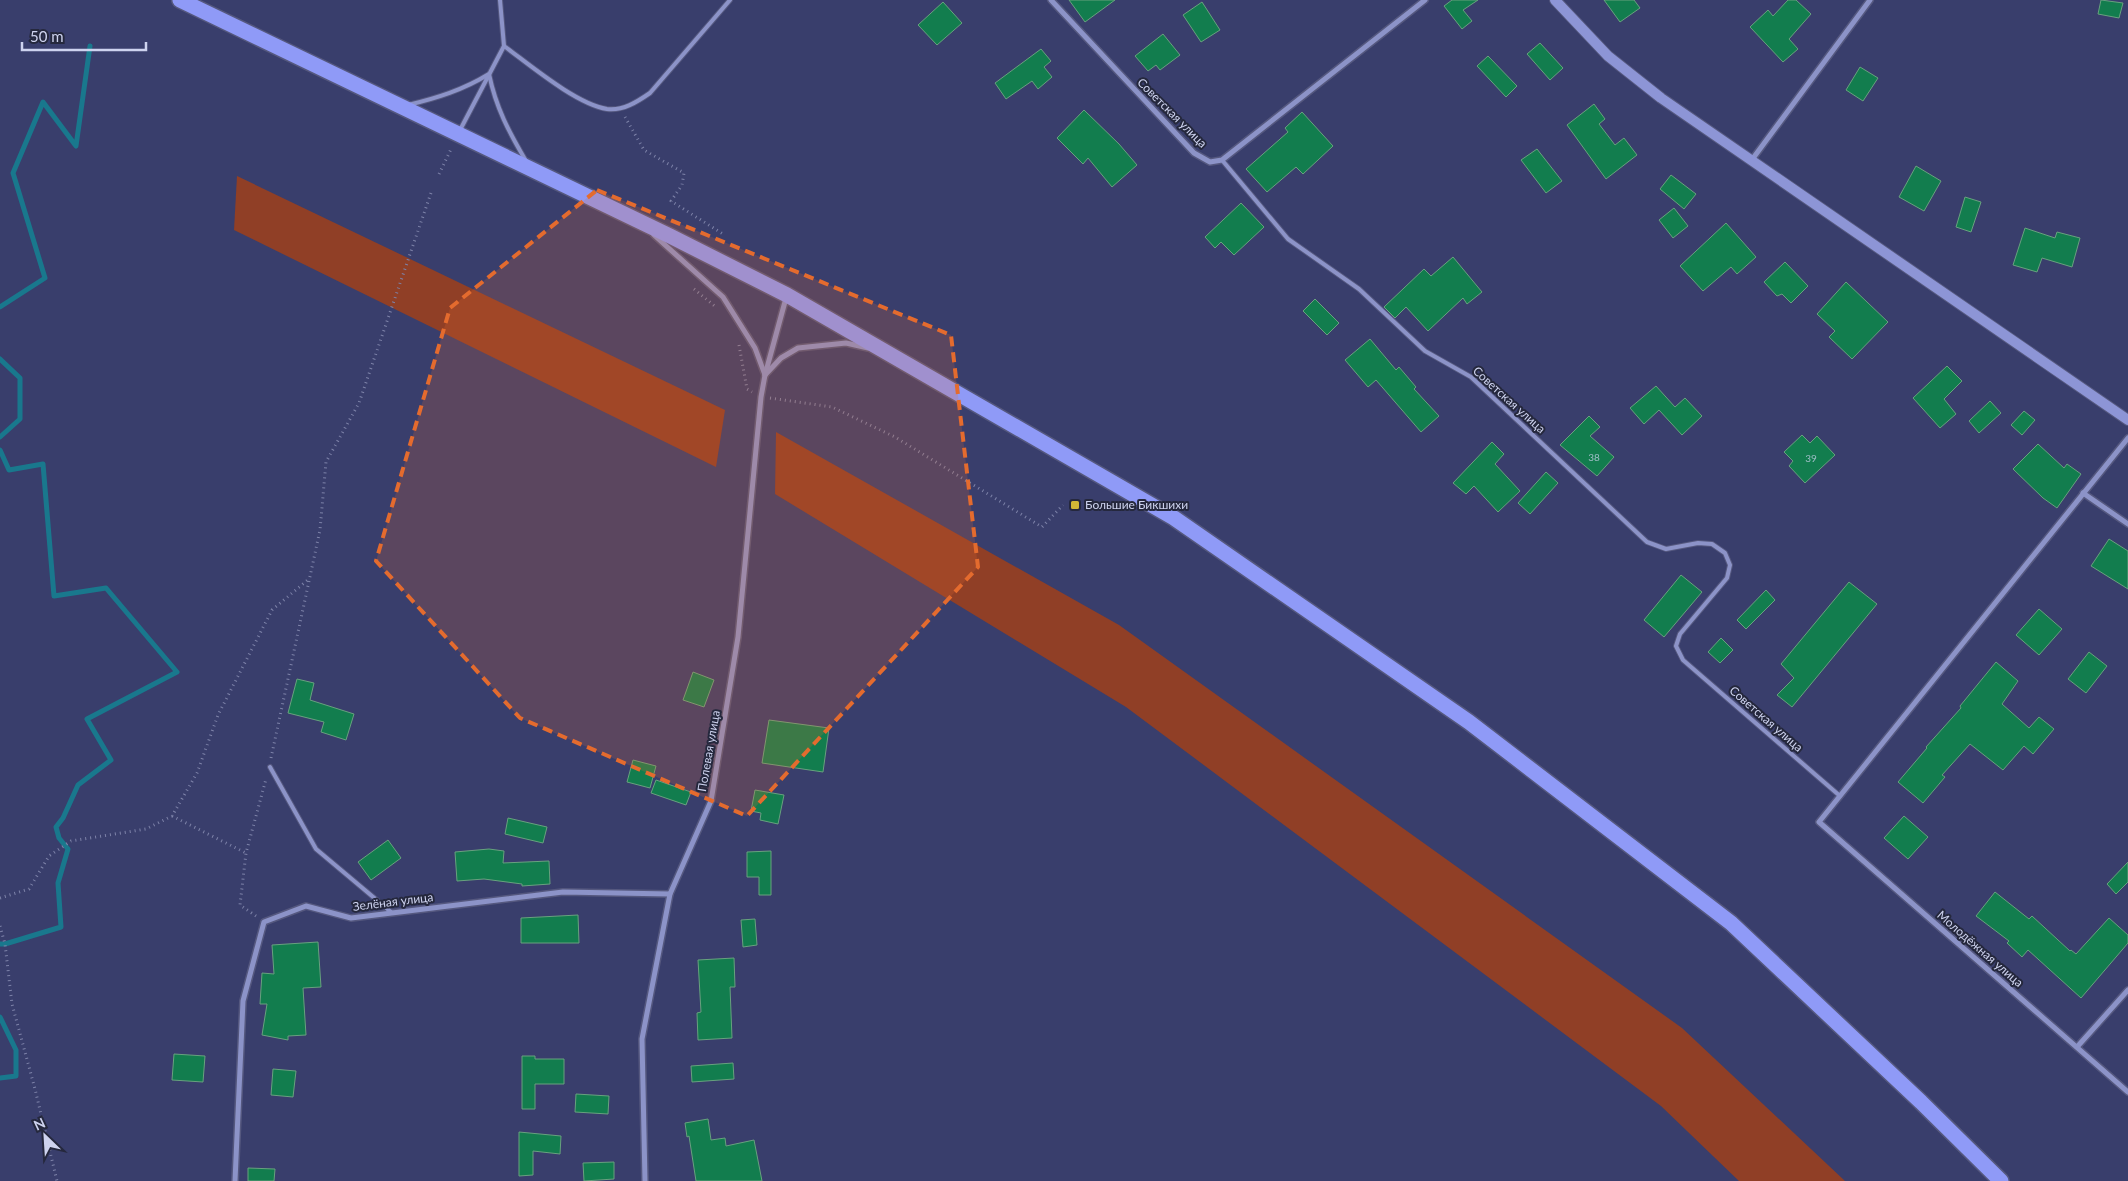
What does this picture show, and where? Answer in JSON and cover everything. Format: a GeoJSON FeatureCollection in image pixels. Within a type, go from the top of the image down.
{"type":"FeatureCollection","features":[{"type":"Feature","properties":{"kind":"highway"},"geometry":{"type":"LineString","coordinates":[[180,0],[636,219],[787,295],[1174,518],[1469,722],[1731,923],[1921,1102],[2001,1181]]}},
{"type":"Feature","properties":{"kind":"street","name":"Советская улица"},"geometry":{"type":"LineString","coordinates":[[1051,0],[1194,153],[1210,162],[1222,160]]}},
{"type":"Feature","properties":{"kind":"street"},"geometry":{"type":"LineString","coordinates":[[1222,160],[1425,0]]}},
{"type":"Feature","properties":{"kind":"street"},"geometry":{"type":"LineString","coordinates":[[1555,0],[1579,28],[1608,56],[1662,98],[2128,420]]}},
{"type":"Feature","properties":{"kind":"street"},"geometry":{"type":"LineString","coordinates":[[1751,161],[1870,0]]}},
{"type":"Feature","properties":{"kind":"street"},"geometry":{"type":"LineString","coordinates":[[636,219],[723,297],[755,348],[765,375],[781,358],[798,348],[846,343],[892,354]]}},
{"type":"Feature","properties":{"kind":"street","name":"Полевая улица"},"geometry":{"type":"LineString","coordinates":[[645,1181],[642,1039],[670,894],[711,801],[738,637],[761,397],[765,375],[787,295]]}},
{"type":"Feature","properties":{"kind":"street"},"geometry":{"type":"LineString","coordinates":[[1840,796],[2128,438]]}},
{"type":"Feature","properties":{"kind":"street"},"geometry":{"type":"LineString","coordinates":[[2084,493],[2128,524]]}},
{"type":"Feature","properties":{"kind":"street","name":"Молодёжная улица"},"geometry":{"type":"LineString","coordinates":[[1840,796],[1819,822],[2128,1092]]}},
{"type":"Feature","properties":{"kind":"street","name":"Зелёная улица"},"geometry":{"type":"LineString","coordinates":[[264,922],[306,906],[351,918],[563,892],[670,894]]}},
{"type":"Feature","properties":{"kind":"street"},"geometry":{"type":"LineString","coordinates":[[235,1181],[242,1001],[264,922]]}},
{"type":"Feature","properties":{"kind":"street"},"geometry":{"type":"LineString","coordinates":[[2077,1047],[2128,990]]}},
{"type":"Feature","properties":{"kind":"lane"},"geometry":{"type":"LineString","coordinates":[[458,133],[504,46],[500,0]]}},
{"type":"Feature","properties":{"kind":"lane"},"geometry":{"type":"LineString","coordinates":[[504,46],[565,90],[592,104],[608,109],[620,108],[634,104],[650,93],[730,0]]}},
{"type":"Feature","properties":{"kind":"lane"},"geometry":{"type":"LineString","coordinates":[[402,106],[443,96],[472,84],[488,74]]}},
{"type":"Feature","properties":{"kind":"lane"},"geometry":{"type":"LineString","coordinates":[[488,74],[497,106],[506,127],[530,168]]}},
{"type":"Feature","properties":{"kind":"lane","name":"Советская улица"},"geometry":{"type":"LineString","coordinates":[[1222,160],[1288,239],[1359,289],[1425,351],[1471,377],[1647,542],[1666,549],[1698,543],[1712,544],[1724,553],[1730,565],[1728,578],[1680,634],[1676,646],[1683,660],[1840,796]]}},
{"type":"Feature","properties":{"kind":"lane"},"geometry":{"type":"LineString","coordinates":[[270,767],[316,850],[391,912]]}},
{"type":"Feature","properties":{"kind":"path"},"geometry":{"type":"LineString","coordinates":[[620,108],[644,150],[684,173],[682,185],[671,201],[723,234]]}},
{"type":"Feature","properties":{"kind":"path"},"geometry":{"type":"LineString","coordinates":[[439,174],[458,133]]}},
{"type":"Feature","properties":{"kind":"path"},"geometry":{"type":"LineString","coordinates":[[264,922],[240,905],[246,852],[270,767],[320,530],[326,462],[359,403],[432,190]]}},
{"type":"Feature","properties":{"kind":"path"},"geometry":{"type":"LineString","coordinates":[[694,289],[722,312]]}},
{"type":"Feature","properties":{"kind":"path"},"geometry":{"type":"LineString","coordinates":[[739,342],[747,389],[761,397],[832,407],[895,437],[1042,528],[1063,505]]}},
{"type":"Feature","properties":{"kind":"path"},"geometry":{"type":"LineString","coordinates":[[0,898],[29,889],[49,856],[71,842],[146,829],[172,816],[197,773],[218,715],[272,610],[310,577]]}},
{"type":"Feature","properties":{"kind":"path"},"geometry":{"type":"LineString","coordinates":[[172,816],[246,852]]}},
{"type":"Feature","properties":{"kind":"path"},"geometry":{"type":"LineString","coordinates":[[0,926],[5,944],[12,1004],[57,1181]]}},
{"type":"Feature","properties":{"kind":"highlighted area"},"geometry":{"type":"Polygon","coordinates":[[[597,190],[951,335],[978,567],[747,816],[520,718],[376,561],[450,308],[597,190]]]}},
{"type":"Feature","properties":{"kind":"shaded area"},"geometry":{"type":"Polygon","coordinates":[[[237,176],[725,410],[716,467],[234,230],[237,176]]]}},
{"type":"Feature","properties":{"kind":"shaded area"},"geometry":{"type":"Polygon","coordinates":[[[776,432],[1119,625],[1682,1028],[1845,1181],[1739,1181],[1661,1106],[1126,707],[775,494],[776,432]]]}},
{"type":"Feature","properties":{"kind":"building"},"geometry":{"type":"Polygon","coordinates":[[[1069,0],[1115,0],[1085,22],[1069,0]]]}},
{"type":"Feature","properties":{"kind":"building"},"geometry":{"type":"Polygon","coordinates":[[[1452,0],[1478,0],[1463,10],[1472,21],[1462,29],[1444,6],[1452,0]]]}},
{"type":"Feature","properties":{"kind":"building"},"geometry":{"type":"Polygon","coordinates":[[[1604,0],[1634,0],[1640,8],[1620,22],[1604,0]]]}},
{"type":"Feature","properties":{"kind":"building"},"geometry":{"type":"Polygon","coordinates":[[[1788,0],[1796,0],[1811,14],[1789,39],[1798,49],[1783,62],[1750,27],[1768,10],[1773,16],[1788,0]]]}},
{"type":"Feature","properties":{"kind":"building"},"geometry":{"type":"Polygon","coordinates":[[[2101,0],[2123,3],[2119,18],[2098,14],[2101,0]]]}},
{"type":"Feature","properties":{"kind":"building"},"geometry":{"type":"Polygon","coordinates":[[[943,2],[962,23],[937,45],[918,25],[943,2]]]}},
{"type":"Feature","properties":{"kind":"building"},"geometry":{"type":"Polygon","coordinates":[[[1202,2],[1220,30],[1201,42],[1183,15],[1202,2]]]}},
{"type":"Feature","properties":{"kind":"building"},"geometry":{"type":"Polygon","coordinates":[[[1163,34],[1180,55],[1160,70],[1156,65],[1148,71],[1135,56],[1163,34]]]}},
{"type":"Feature","properties":{"kind":"building"},"geometry":{"type":"Polygon","coordinates":[[[1540,43],[1563,68],[1550,80],[1527,54],[1540,43]]]}},
{"type":"Feature","properties":{"kind":"building"},"geometry":{"type":"Polygon","coordinates":[[[1041,49],[1051,61],[1044,67],[1052,77],[1038,89],[1032,81],[1006,99],[995,83],[1041,49]]]}},
{"type":"Feature","properties":{"kind":"building"},"geometry":{"type":"Polygon","coordinates":[[[1488,56],[1517,86],[1506,97],[1477,66],[1488,56]]]}},
{"type":"Feature","properties":{"kind":"building"},"geometry":{"type":"Polygon","coordinates":[[[1860,67],[1878,78],[1863,101],[1846,90],[1860,67]]]}},
{"type":"Feature","properties":{"kind":"building"},"geometry":{"type":"Polygon","coordinates":[[[1594,104],[1605,119],[1599,124],[1615,145],[1624,138],[1637,155],[1606,179],[1567,125],[1594,104]]]}},
{"type":"Feature","properties":{"kind":"building"},"geometry":{"type":"Polygon","coordinates":[[[1084,110],[1119,144],[1137,165],[1112,187],[1088,158],[1083,164],[1057,138],[1084,110]]]}},
{"type":"Feature","properties":{"kind":"building"},"geometry":{"type":"Polygon","coordinates":[[[1302,112],[1333,146],[1303,174],[1296,167],[1267,192],[1246,169],[1288,132],[1285,128],[1302,112]]]}},
{"type":"Feature","properties":{"kind":"building"},"geometry":{"type":"Polygon","coordinates":[[[1537,149],[1562,181],[1546,193],[1521,160],[1537,149]]]}},
{"type":"Feature","properties":{"kind":"building"},"geometry":{"type":"Polygon","coordinates":[[[1916,166],[1941,181],[1924,211],[1899,197],[1916,166]]]}},
{"type":"Feature","properties":{"kind":"building"},"geometry":{"type":"Polygon","coordinates":[[[1671,175],[1696,194],[1684,209],[1660,189],[1671,175]]]}},
{"type":"Feature","properties":{"kind":"building"},"geometry":{"type":"Polygon","coordinates":[[[1965,197],[1981,202],[1971,232],[1956,227],[1965,197]]]}},
{"type":"Feature","properties":{"kind":"building"},"geometry":{"type":"Polygon","coordinates":[[[1241,203],[1264,227],[1234,255],[1221,242],[1215,248],[1205,237],[1241,203]]]}},
{"type":"Feature","properties":{"kind":"building"},"geometry":{"type":"Polygon","coordinates":[[[1674,208],[1688,226],[1673,238],[1659,220],[1674,208]]]}},
{"type":"Feature","properties":{"kind":"building"},"geometry":{"type":"Polygon","coordinates":[[[1726,223],[1756,257],[1737,274],[1731,267],[1703,291],[1680,266],[1726,223]]]}},
{"type":"Feature","properties":{"kind":"building"},"geometry":{"type":"Polygon","coordinates":[[[2025,228],[2055,238],[2057,232],[2080,238],[2072,267],[2042,258],[2037,272],[2013,265],[2025,228]]]}},
{"type":"Feature","properties":{"kind":"building"},"geometry":{"type":"Polygon","coordinates":[[[1453,257],[1482,292],[1467,304],[1463,298],[1428,331],[1406,307],[1395,318],[1384,307],[1424,269],[1431,276],[1453,257]]]}},
{"type":"Feature","properties":{"kind":"building"},"geometry":{"type":"Polygon","coordinates":[[[1785,262],[1808,286],[1791,303],[1782,294],[1777,296],[1764,282],[1785,262]]]}},
{"type":"Feature","properties":{"kind":"building"},"geometry":{"type":"Polygon","coordinates":[[[1846,282],[1888,322],[1852,359],[1829,337],[1835,331],[1817,314],[1846,282]]]}},
{"type":"Feature","properties":{"kind":"building"},"geometry":{"type":"Polygon","coordinates":[[[1315,299],[1339,323],[1327,335],[1303,311],[1315,299]]]}},
{"type":"Feature","properties":{"kind":"building"},"geometry":{"type":"Polygon","coordinates":[[[1370,339],[1396,370],[1399,367],[1416,387],[1414,389],[1439,416],[1421,432],[1376,380],[1368,387],[1345,360],[1370,339]]]}},
{"type":"Feature","properties":{"kind":"building"},"geometry":{"type":"Polygon","coordinates":[[[1947,366],[1962,381],[1944,399],[1956,414],[1940,428],[1913,398],[1947,366]]]}},
{"type":"Feature","properties":{"kind":"building"},"geometry":{"type":"Polygon","coordinates":[[[1656,386],[1675,407],[1685,398],[1702,416],[1682,435],[1659,410],[1644,424],[1630,408],[1656,386]]]}},
{"type":"Feature","properties":{"kind":"building"},"geometry":{"type":"Polygon","coordinates":[[[1990,401],[2001,413],[1979,433],[1969,421],[1990,401]]]}},
{"type":"Feature","properties":{"kind":"building"},"geometry":{"type":"Polygon","coordinates":[[[2024,411],[2035,420],[2022,435],[2011,425],[2024,411]]]}},
{"type":"Feature","properties":{"kind":"building"},"geometry":{"type":"Polygon","coordinates":[[[1589,416],[1600,427],[1590,436],[1614,457],[1597,476],[1560,445],[1589,416]]]}},
{"type":"Feature","properties":{"kind":"building"},"geometry":{"type":"Polygon","coordinates":[[[1802,435],[1810,443],[1817,436],[1835,455],[1805,483],[1789,466],[1793,461],[1784,452],[1802,435]]]}},
{"type":"Feature","properties":{"kind":"building"},"geometry":{"type":"Polygon","coordinates":[[[1492,442],[1504,454],[1495,464],[1520,491],[1498,512],[1474,486],[1466,494],[1453,483],[1492,442]]]}},
{"type":"Feature","properties":{"kind":"building"},"geometry":{"type":"Polygon","coordinates":[[[2038,444],[2064,468],[2067,464],[2081,474],[2057,508],[2043,498],[2013,469],[2038,444]]]}},
{"type":"Feature","properties":{"kind":"building"},"geometry":{"type":"Polygon","coordinates":[[[1546,472],[1558,483],[1530,514],[1518,503],[1546,472]]]}},
{"type":"Feature","properties":{"kind":"building"},"geometry":{"type":"Polygon","coordinates":[[[2109,539],[2128,551],[2128,589],[2091,566],[2109,539]]]}},
{"type":"Feature","properties":{"kind":"building"},"geometry":{"type":"Polygon","coordinates":[[[1681,575],[1702,592],[1664,637],[1644,620],[1681,575]]]}},
{"type":"Feature","properties":{"kind":"building"},"geometry":{"type":"Polygon","coordinates":[[[1849,582],[1877,604],[1792,707],[1777,695],[1794,678],[1781,664],[1849,582]]]}},
{"type":"Feature","properties":{"kind":"building"},"geometry":{"type":"Polygon","coordinates":[[[1766,590],[1775,600],[1746,629],[1737,620],[1766,590]]]}},
{"type":"Feature","properties":{"kind":"building"},"geometry":{"type":"Polygon","coordinates":[[[2039,609],[2062,629],[2039,655],[2016,635],[2039,609]]]}},
{"type":"Feature","properties":{"kind":"building"},"geometry":{"type":"Polygon","coordinates":[[[1721,638],[1733,650],[1720,663],[1708,652],[1721,638]]]}},
{"type":"Feature","properties":{"kind":"building"},"geometry":{"type":"Polygon","coordinates":[[[2089,652],[2107,666],[2086,693],[2068,679],[2089,652]]]}},
{"type":"Feature","properties":{"kind":"building"},"geometry":{"type":"Polygon","coordinates":[[[1996,662],[2018,681],[2002,704],[2029,728],[2039,717],[2054,729],[2033,754],[2024,746],[2003,770],[1970,744],[1942,775],[1945,777],[1923,803],[1898,782],[1961,708],[1960,706],[1996,662]]]}},
{"type":"Feature","properties":{"kind":"building"},"geometry":{"type":"Polygon","coordinates":[[[693,672],[714,680],[704,707],[683,700],[693,672]]]}},
{"type":"Feature","properties":{"kind":"building"},"geometry":{"type":"Polygon","coordinates":[[[297,679],[314,683],[310,700],[354,714],[346,740],[321,732],[324,722],[288,713],[297,679]]]}},
{"type":"Feature","properties":{"kind":"building"},"geometry":{"type":"Polygon","coordinates":[[[769,720],[829,728],[823,772],[762,763],[769,720]]]}},
{"type":"Feature","properties":{"kind":"building"},"geometry":{"type":"Polygon","coordinates":[[[633,760],[656,766],[650,788],[627,782],[633,760]]]}},
{"type":"Feature","properties":{"kind":"building"},"geometry":{"type":"Polygon","coordinates":[[[656,780],[691,792],[686,805],[651,793],[656,780]]]}},
{"type":"Feature","properties":{"kind":"building"},"geometry":{"type":"Polygon","coordinates":[[[755,790],[784,795],[778,824],[760,820],[761,813],[751,811],[755,790]]]}},
{"type":"Feature","properties":{"kind":"building"},"geometry":{"type":"Polygon","coordinates":[[[1904,816],[1928,837],[1908,859],[1884,838],[1904,816]]]}},
{"type":"Feature","properties":{"kind":"building"},"geometry":{"type":"Polygon","coordinates":[[[508,818],[547,827],[543,843],[505,834],[508,818]]]}},
{"type":"Feature","properties":{"kind":"building"},"geometry":{"type":"Polygon","coordinates":[[[388,840],[401,858],[371,880],[358,862],[388,840]]]}},
{"type":"Feature","properties":{"kind":"building"},"geometry":{"type":"Polygon","coordinates":[[[489,849],[504,851],[503,863],[549,861],[550,884],[522,886],[522,884],[484,879],[457,881],[455,852],[489,849]]]}},
{"type":"Feature","properties":{"kind":"building"},"geometry":{"type":"Polygon","coordinates":[[[771,851],[771,895],[759,895],[759,877],[747,877],[747,852],[771,851]]]}},
{"type":"Feature","properties":{"kind":"building"},"geometry":{"type":"Polygon","coordinates":[[[2128,862],[2128,882],[2116,894],[2107,884],[2128,862]]]}},
{"type":"Feature","properties":{"kind":"building"},"geometry":{"type":"Polygon","coordinates":[[[1995,892],[2029,919],[2032,916],[2070,951],[2076,954],[2109,918],[2128,935],[2128,943],[2081,998],[2028,950],[2022,957],[2007,943],[2009,941],[1976,916],[1995,892]]]}},
{"type":"Feature","properties":{"kind":"building"},"geometry":{"type":"Polygon","coordinates":[[[578,915],[579,943],[521,943],[521,918],[578,915]]]}},
{"type":"Feature","properties":{"kind":"building"},"geometry":{"type":"Polygon","coordinates":[[[755,919],[757,945],[743,947],[741,920],[755,919]]]}},
{"type":"Feature","properties":{"kind":"building"},"geometry":{"type":"Polygon","coordinates":[[[318,942],[321,987],[303,988],[306,1035],[288,1036],[288,1040],[262,1035],[267,1004],[260,1004],[262,973],[274,974],[272,945],[318,942]]]}},
{"type":"Feature","properties":{"kind":"building"},"geometry":{"type":"Polygon","coordinates":[[[734,958],[735,987],[730,987],[732,1038],[698,1040],[697,1013],[701,1012],[698,960],[734,958]]]}},
{"type":"Feature","properties":{"kind":"building"},"geometry":{"type":"Polygon","coordinates":[[[174,1054],[205,1056],[203,1082],[172,1080],[174,1054]]]}},
{"type":"Feature","properties":{"kind":"building"},"geometry":{"type":"Polygon","coordinates":[[[522,1056],[535,1056],[535,1059],[564,1059],[564,1084],[535,1084],[535,1109],[522,1109],[522,1056]]]}},
{"type":"Feature","properties":{"kind":"building"},"geometry":{"type":"Polygon","coordinates":[[[733,1063],[734,1079],[692,1082],[691,1066],[733,1063]]]}},
{"type":"Feature","properties":{"kind":"building"},"geometry":{"type":"Polygon","coordinates":[[[273,1069],[296,1071],[293,1097],[271,1095],[273,1069]]]}},
{"type":"Feature","properties":{"kind":"building"},"geometry":{"type":"Polygon","coordinates":[[[576,1094],[609,1096],[608,1114],[575,1112],[576,1094]]]}},
{"type":"Feature","properties":{"kind":"building"},"geometry":{"type":"Polygon","coordinates":[[[708,1119],[711,1140],[725,1138],[726,1146],[754,1140],[762,1181],[696,1181],[689,1136],[687,1137],[685,1123],[708,1119]]]}},
{"type":"Feature","properties":{"kind":"building"},"geometry":{"type":"Polygon","coordinates":[[[519,1132],[561,1136],[560,1154],[533,1151],[533,1175],[519,1176],[519,1132]]]}},
{"type":"Feature","properties":{"kind":"building"},"geometry":{"type":"Polygon","coordinates":[[[614,1162],[614,1179],[584,1181],[583,1163],[614,1162]]]}},
{"type":"Feature","properties":{"kind":"building"},"geometry":{"type":"Polygon","coordinates":[[[248,1168],[275,1169],[274,1181],[248,1181],[248,1168]]]}},
{"type":"Feature","properties":{"kind":"waterway"},"geometry":{"type":"LineString","coordinates":[[0,307],[45,278],[13,173],[43,102],[76,146],[90,46]]}},
{"type":"Feature","properties":{"kind":"waterway"},"geometry":{"type":"LineString","coordinates":[[0,359],[20,378],[20,419],[0,437]]}},
{"type":"Feature","properties":{"kind":"waterway"},"geometry":{"type":"LineString","coordinates":[[0,450],[9,470],[43,464],[54,596],[106,588],[177,672],[87,719],[111,760],[78,785],[63,818],[56,827],[59,838],[68,849],[58,883],[61,927],[0,944]]}},
{"type":"Feature","properties":{"kind":"waterway"},"geometry":{"type":"LineString","coordinates":[[0,1017],[16,1050],[16,1076],[0,1078]]}},
{"type":"Feature","properties":{"kind":"place","name":"Большие Бикшихи"},"geometry":{"type":"Point","coordinates":[1075,505]}}]}
